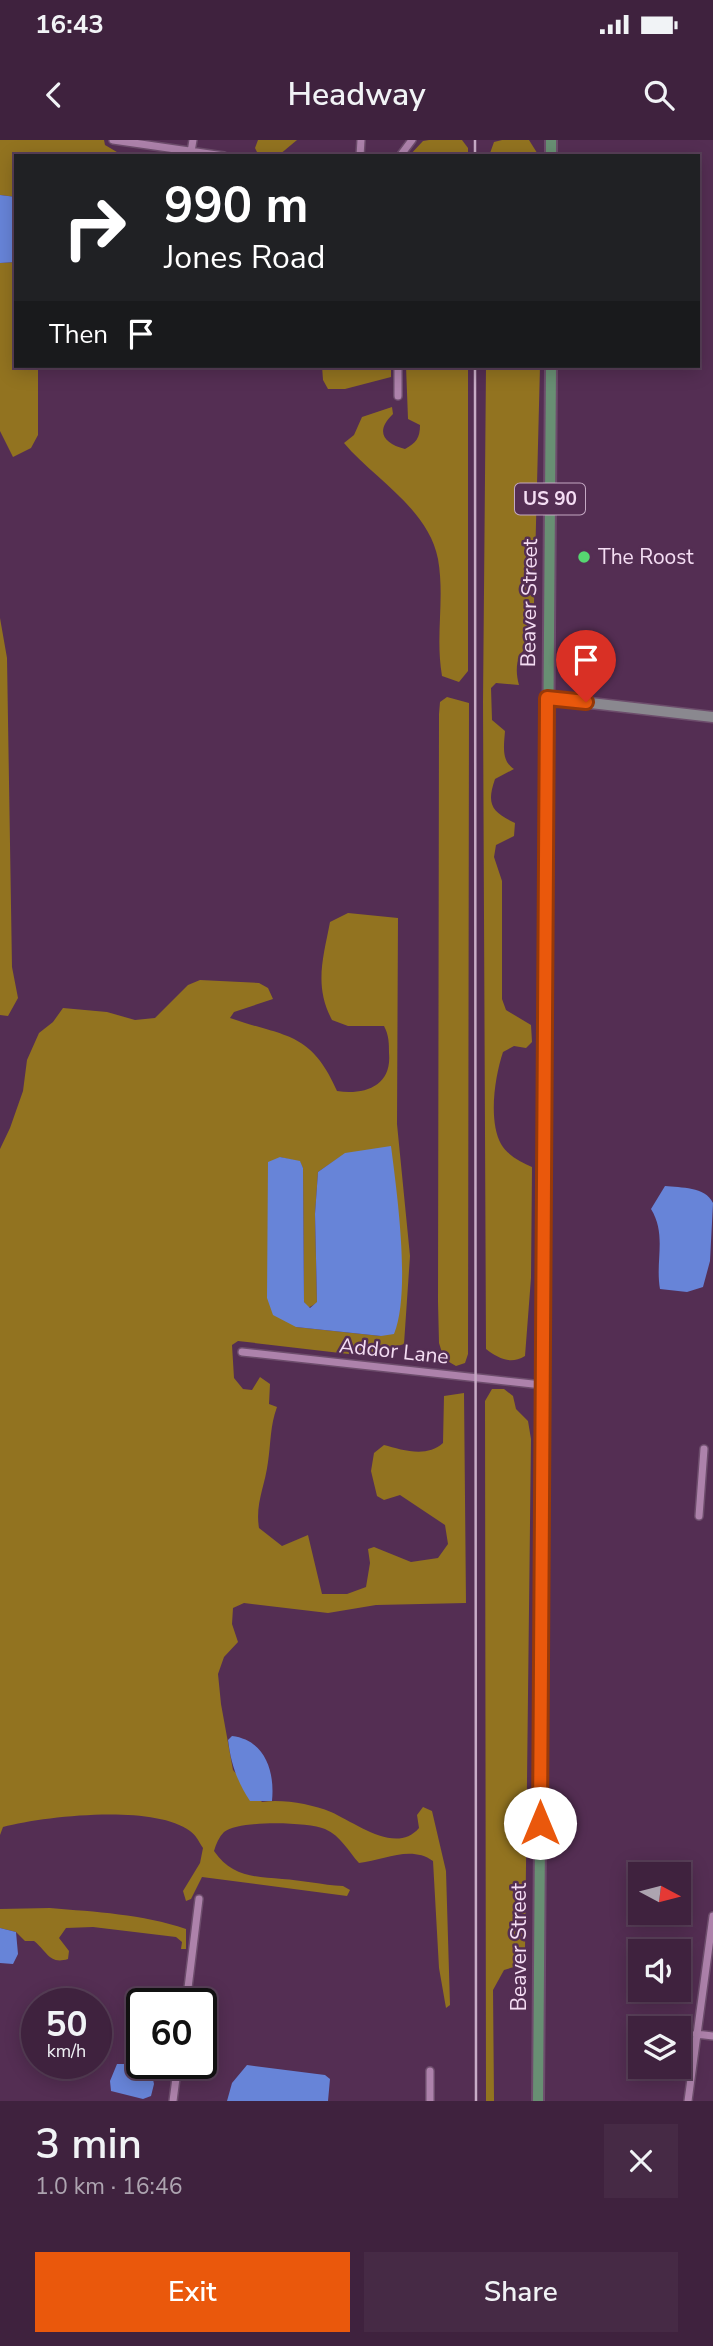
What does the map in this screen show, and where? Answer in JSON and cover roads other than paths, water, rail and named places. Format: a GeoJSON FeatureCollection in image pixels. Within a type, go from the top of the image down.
{"type":"FeatureCollection","features":[{"type":"Feature","properties":{"kind":"main road","name":"Beaver Street"},"geometry":{"type":"LineString","coordinates":[[538,2101],[551,368]]}},
{"type":"Feature","properties":{"kind":"street"},"geometry":{"type":"LineString","coordinates":[[191,152],[192,140]]}},
{"type":"Feature","properties":{"kind":"street"},"geometry":{"type":"LineString","coordinates":[[114,141],[208,154]]}},
{"type":"Feature","properties":{"kind":"street"},"geometry":{"type":"LineString","coordinates":[[398,368],[398,396]]}},
{"type":"Feature","properties":{"kind":"street"},"geometry":{"type":"LineString","coordinates":[[547,698],[713,717]]}},
{"type":"Feature","properties":{"kind":"street","name":"Addor Lane"},"geometry":{"type":"LineString","coordinates":[[242,1352],[542,1385]]}},
{"type":"Feature","properties":{"kind":"street"},"geometry":{"type":"LineString","coordinates":[[699,1516],[704,1450]]}},
{"type":"Feature","properties":{"kind":"street"},"geometry":{"type":"LineString","coordinates":[[188,1988],[199,1899]]}},
{"type":"Feature","properties":{"kind":"street"},"geometry":{"type":"LineString","coordinates":[[688,2101],[713,1916]]}},
{"type":"Feature","properties":{"kind":"street"},"geometry":{"type":"LineString","coordinates":[[696,2034],[713,2036]]}},
{"type":"Feature","properties":{"kind":"street"},"geometry":{"type":"LineString","coordinates":[[430,2071],[430,2101]]}},
{"type":"Feature","properties":{"kind":"street"},"geometry":{"type":"LineString","coordinates":[[173,2101],[176,2079]]}},
{"type":"Feature","properties":{"kind":"water"},"geometry":{"type":"Polygon","coordinates":[[[0,195],[14,197],[14,262],[0,263],[0,195]]]}},
{"type":"Feature","properties":{"kind":"water"},"geometry":{"type":"Polygon","coordinates":[[[391,1146],[402,1268],[402,1294],[394,1334],[381,1336],[296,1327],[273,1315],[267,1298],[268,1162],[280,1157],[300,1161],[303,1168],[304,1302],[310,1308],[317,1302],[315,1214],[318,1172],[345,1153],[391,1146]]]}},
{"type":"Feature","properties":{"kind":"water"},"geometry":{"type":"Polygon","coordinates":[[[665,1186],[699,1191],[713,1203],[710,1261],[703,1287],[687,1292],[660,1289],[660,1238],[651,1209],[665,1186]]]}},
{"type":"Feature","properties":{"kind":"water"},"geometry":{"type":"Polygon","coordinates":[[[232,1736],[253,1744],[260,1750],[272,1779],[272,1801],[250,1801],[245,1794],[231,1757],[228,1740],[232,1736]]]}},
{"type":"Feature","properties":{"kind":"water"},"geometry":{"type":"Polygon","coordinates":[[[0,1928],[16,1932],[18,1954],[13,1964],[0,1963],[0,1928]]]}},
{"type":"Feature","properties":{"kind":"water"},"geometry":{"type":"Polygon","coordinates":[[[117,2064],[126,2064],[126,2079],[153,2079],[151,2096],[143,2099],[111,2091],[112,2076],[117,2064]]]}},
{"type":"Feature","properties":{"kind":"water"},"geometry":{"type":"Polygon","coordinates":[[[247,2065],[325,2075],[330,2079],[328,2101],[227,2101],[232,2083],[247,2065]]]}},
{"type":"Feature","properties":{"kind":"railway"},"geometry":{"type":"LineString","coordinates":[[475,140],[475,154]]}},
{"type":"Feature","properties":{"kind":"railway"},"geometry":{"type":"LineString","coordinates":[[475,368],[476,2101]]}},
{"type":"Feature","properties":{"kind":"place","name":"The Roost"},"geometry":{"type":"Point","coordinates":[584,557]}}]}
